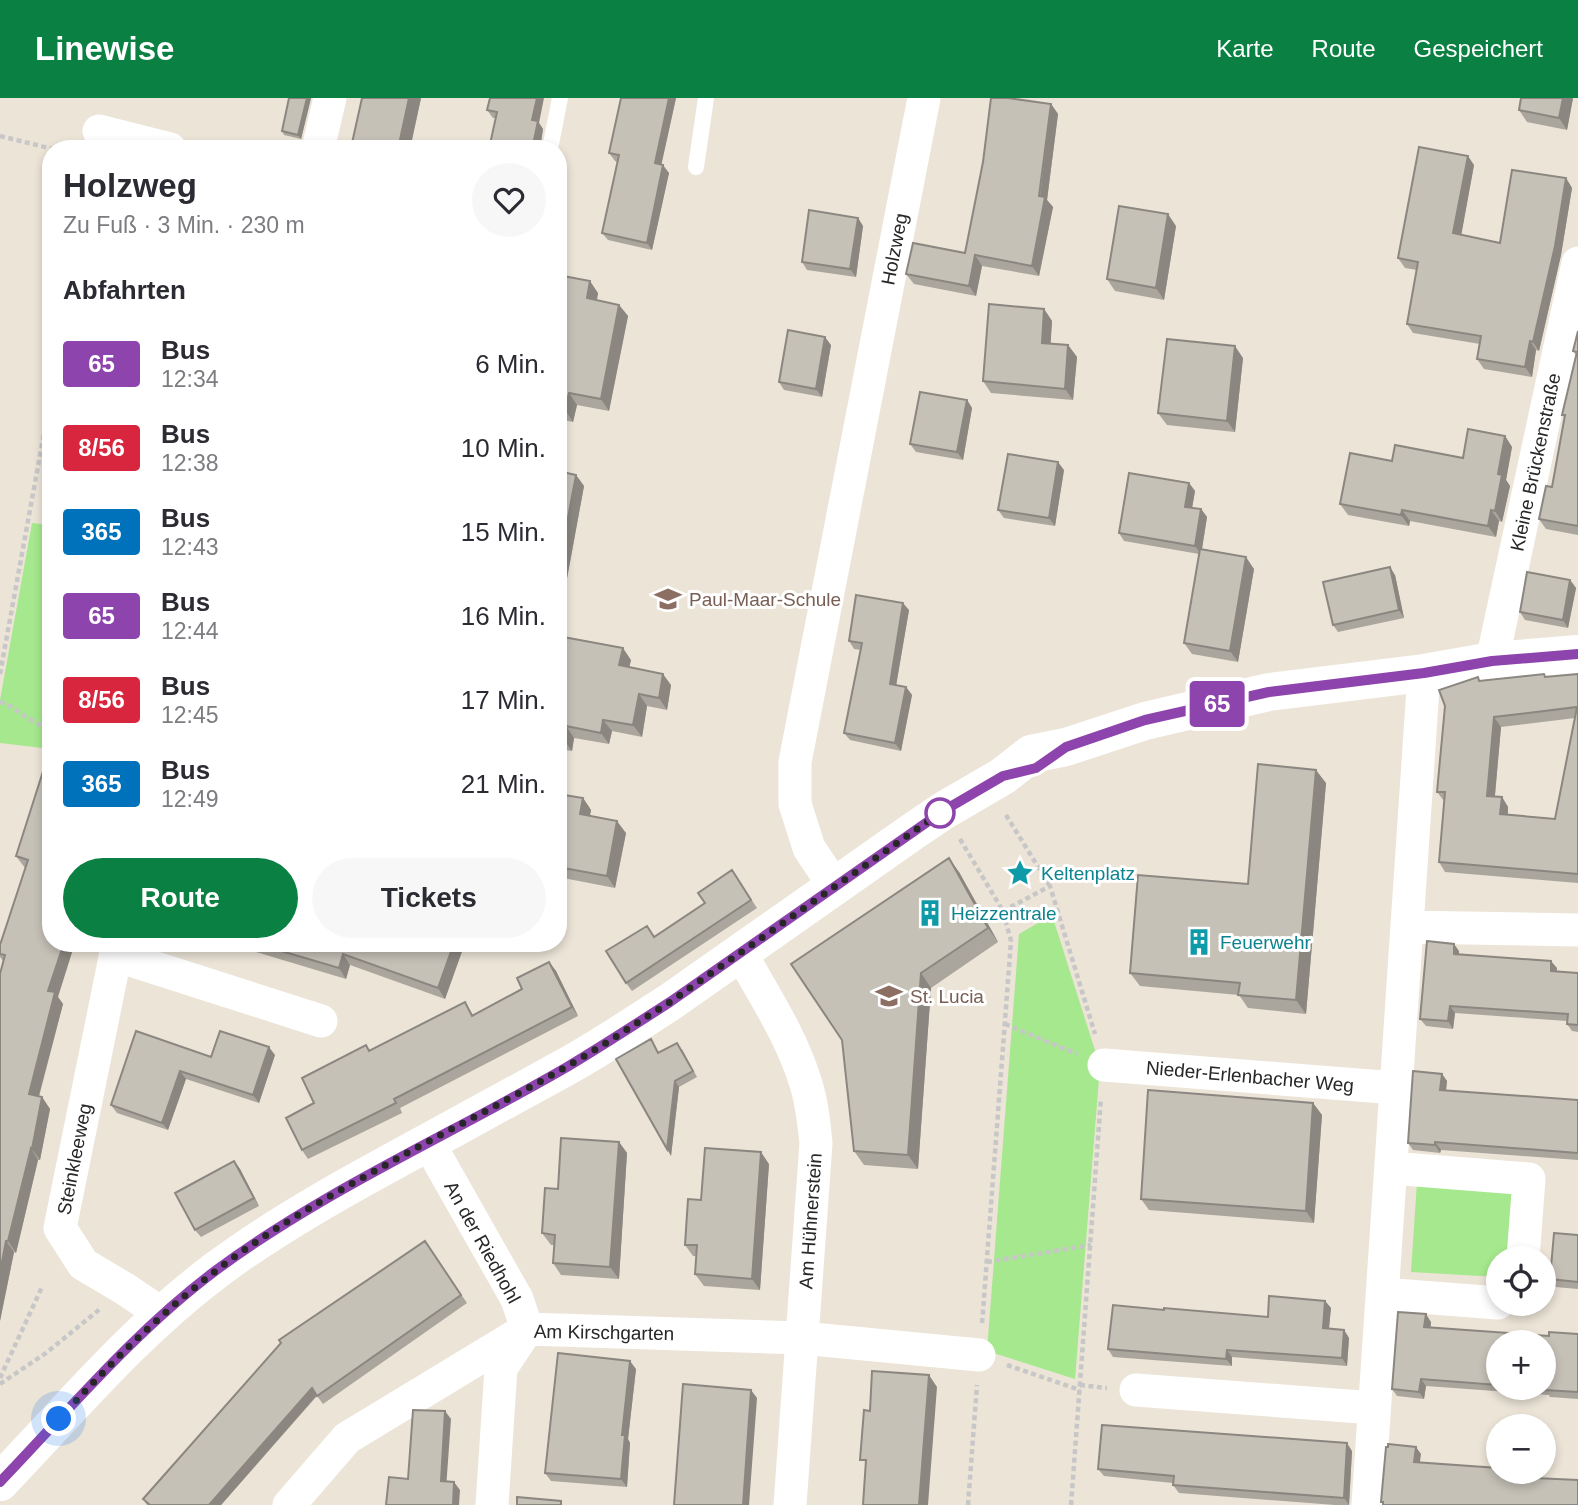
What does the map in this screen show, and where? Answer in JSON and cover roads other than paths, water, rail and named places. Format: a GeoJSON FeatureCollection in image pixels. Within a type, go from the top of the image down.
{"type":"FeatureCollection","features":[{"type":"Feature","properties":{"kind":"street"},"geometry":{"type":"LineString","coordinates":[[320,140],[330,98]]}},
{"type":"Feature","properties":{"kind":"street","name":"Holzweg"},"geometry":{"type":"LineString","coordinates":[[835,887],[809,848],[795,804],[795,762],[924,98]]}},
{"type":"Feature","properties":{"kind":"street"},"geometry":{"type":"LineString","coordinates":[[99,131],[134,140]]}},
{"type":"Feature","properties":{"kind":"street","name":"Kleine Brückenstraße"},"geometry":{"type":"LineString","coordinates":[[1492,661],[1578,263]]}},
{"type":"Feature","properties":{"kind":"street"},"geometry":{"type":"LineString","coordinates":[[0,1482],[133,1341],[162,1314],[250,1246],[324,1199],[566,1067],[670,1002],[943,811],[1003,776],[1031,754],[1066,747],[1145,720],[1269,692],[1424,673],[1492,661],[1578,654]]}},
{"type":"Feature","properties":{"kind":"street"},"geometry":{"type":"LineString","coordinates":[[1367,1505],[1424,673]]}},
{"type":"Feature","properties":{"kind":"street"},"geometry":{"type":"LineString","coordinates":[[1407,927],[1578,930]]}},
{"type":"Feature","properties":{"kind":"street","name":"Steinkleeweg"},"geometry":{"type":"LineString","coordinates":[[115,952],[60,1228],[83,1264],[162,1314]]}},
{"type":"Feature","properties":{"kind":"street","name":"Steinkleeweg"},"geometry":{"type":"LineString","coordinates":[[125,952],[321,1021]]}},
{"type":"Feature","properties":{"kind":"street","name":"Am Hühnerstein"},"geometry":{"type":"LineString","coordinates":[[740,952],[796,1054],[807,1086],[816,1143],[790,1505]]}},
{"type":"Feature","properties":{"kind":"street","name":"Nieder-Erlenbacher Weg"},"geometry":{"type":"LineString","coordinates":[[1104,1065],[1396,1088]]}},
{"type":"Feature","properties":{"kind":"street","name":"An der Riedhohl"},"geometry":{"type":"LineString","coordinates":[[429,1142],[517,1299],[527,1329]]}},
{"type":"Feature","properties":{"kind":"street"},"geometry":{"type":"LineString","coordinates":[[1391,1168],[1528,1179],[1524,1246]]}},
{"type":"Feature","properties":{"kind":"street"},"geometry":{"type":"LineString","coordinates":[[1382,1294],[1486,1302]]}},
{"type":"Feature","properties":{"kind":"street"},"geometry":{"type":"LineString","coordinates":[[492,1505],[501,1368],[527,1329]]}},
{"type":"Feature","properties":{"kind":"street","name":"Am Kirschgarten"},"geometry":{"type":"LineString","coordinates":[[289,1505],[347,1438],[527,1329],[802,1338],[979,1356]]}},
{"type":"Feature","properties":{"kind":"street"},"geometry":{"type":"LineString","coordinates":[[1136,1390],[1374,1408]]}},
{"type":"Feature","properties":{"kind":"lane"},"geometry":{"type":"LineString","coordinates":[[552,140],[560,98]]}},
{"type":"Feature","properties":{"kind":"lane"},"geometry":{"type":"LineString","coordinates":[[696,167],[706,98]]}},
{"type":"Feature","properties":{"kind":"place","name":"Paul-Maar-Schule"},"geometry":{"type":"Point","coordinates":[668,599]}},
{"type":"Feature","properties":{"kind":"place","name":"Keltenplatz"},"geometry":{"type":"Point","coordinates":[1020,873]}},
{"type":"Feature","properties":{"kind":"place","name":"Heizzentrale"},"geometry":{"type":"Point","coordinates":[930,913]}},
{"type":"Feature","properties":{"kind":"place","name":"Feuerwehr"},"geometry":{"type":"Point","coordinates":[1199,942]}},
{"type":"Feature","properties":{"kind":"place","name":"St. Lucia"},"geometry":{"type":"Point","coordinates":[889,996]}}]}
